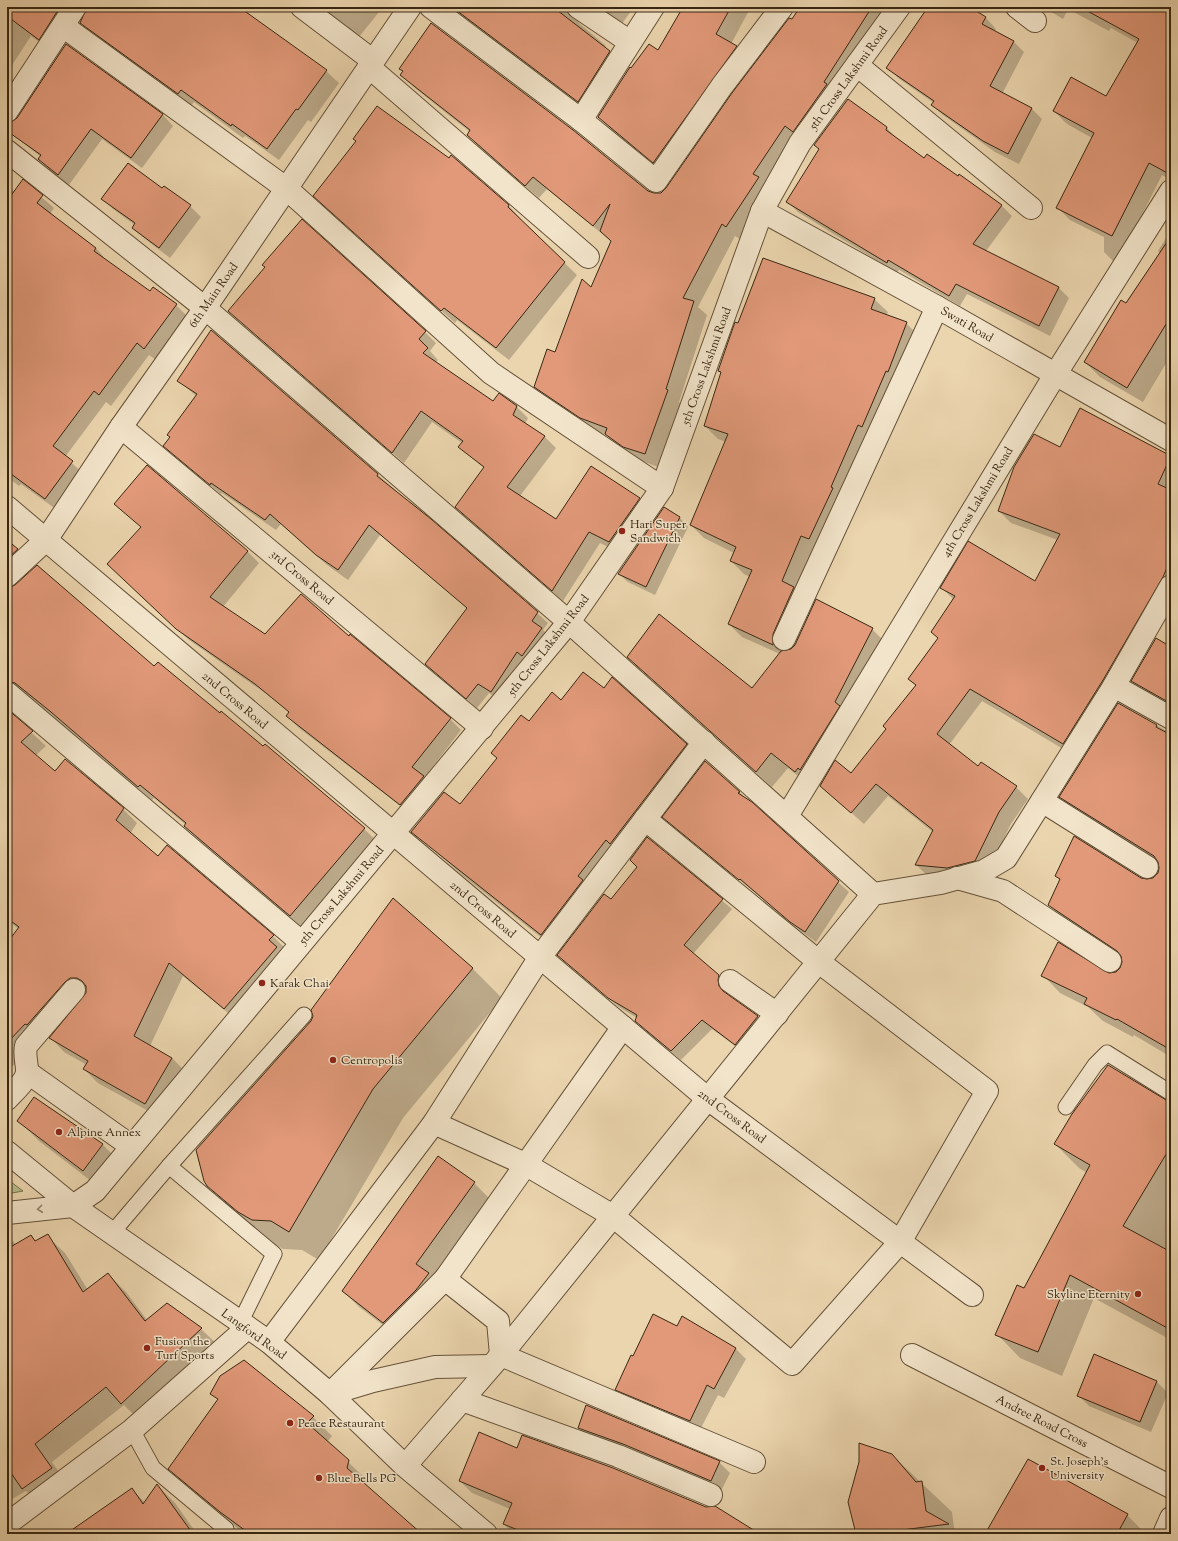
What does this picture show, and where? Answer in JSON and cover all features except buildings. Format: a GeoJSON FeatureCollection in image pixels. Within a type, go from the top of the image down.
{"type":"FeatureCollection","features":[{"type":"Feature","properties":{"kind":"street"},"geometry":{"type":"LineString","coordinates":[[7,111],[75,7]]}},
{"type":"Feature","properties":{"kind":"street"},"geometry":{"type":"LineString","coordinates":[[302,7],[370,64],[588,257]]}},
{"type":"Feature","properties":{"kind":"street","name":"6th Main Road"},"geometry":{"type":"LineString","coordinates":[[7,576],[46,540],[121,427],[287,189],[370,64],[410,7]]}},
{"type":"Feature","properties":{"kind":"street"},"geometry":{"type":"LineString","coordinates":[[431,7],[581,120],[656,181],[722,86],[782,7]]}},
{"type":"Feature","properties":{"kind":"street"},"geometry":{"type":"LineString","coordinates":[[578,7],[630,42]]}},
{"type":"Feature","properties":{"kind":"street"},"geometry":{"type":"LineString","coordinates":[[581,120],[653,7]]}},
{"type":"Feature","properties":{"kind":"street","name":"5th Cross Lakshmi Road"},"geometry":{"type":"LineString","coordinates":[[73,1206],[95,1191],[569,622],[662,488],[762,210],[800,143],[900,7]]}},
{"type":"Feature","properties":{"kind":"street"},"geometry":{"type":"LineString","coordinates":[[1017,7],[1035,21]]}},
{"type":"Feature","properties":{"kind":"street"},"geometry":{"type":"LineString","coordinates":[[63,26],[287,189],[491,373],[662,488]]}},
{"type":"Feature","properties":{"kind":"street"},"geometry":{"type":"LineString","coordinates":[[857,65],[1031,208]]}},
{"type":"Feature","properties":{"kind":"street"},"geometry":{"type":"LineString","coordinates":[[7,151],[205,308],[569,622],[873,894]]}},
{"type":"Feature","properties":{"kind":"street","name":"4th Cross Lakshmi Road"},"geometry":{"type":"LineString","coordinates":[[787,816],[1055,375],[1171,191]]}},
{"type":"Feature","properties":{"kind":"street","name":"Swati Road"},"geometry":{"type":"LineString","coordinates":[[762,210],[937,307],[1171,440]]}},
{"type":"Feature","properties":{"kind":"street"},"geometry":{"type":"LineString","coordinates":[[784,638],[937,307]]}},
{"type":"Feature","properties":{"kind":"street","name":"3rd Cross Road"},"geometry":{"type":"LineString","coordinates":[[121,427],[482,728]]}},
{"type":"Feature","properties":{"kind":"street","name":"2nd Cross Road"},"geometry":{"type":"LineString","coordinates":[[7,507],[708,1099],[972,1295]]}},
{"type":"Feature","properties":{"kind":"street"},"geometry":{"type":"LineString","coordinates":[[405,1466],[496,1360],[614,1216],[873,894],[957,878],[984,871],[1006,858],[1114,686],[1171,586]]}},
{"type":"Feature","properties":{"kind":"street"},"geometry":{"type":"LineString","coordinates":[[1114,686],[1171,718]]}},
{"type":"Feature","properties":{"kind":"street"},"geometry":{"type":"LineString","coordinates":[[7,693],[302,942]]}},
{"type":"Feature","properties":{"kind":"street"},"geometry":{"type":"LineString","coordinates":[[268,1342],[434,1123],[540,957],[704,742]]}},
{"type":"Feature","properties":{"kind":"street"},"geometry":{"type":"LineString","coordinates":[[1042,801],[1147,867]]}},
{"type":"Feature","properties":{"kind":"street"},"geometry":{"type":"LineString","coordinates":[[434,1123],[525,1164],[614,1216],[792,1364],[900,1242],[987,1091],[819,962],[645,820]]}},
{"type":"Feature","properties":{"kind":"street"},"geometry":{"type":"LineString","coordinates":[[957,878],[1003,891],[1110,961]]}},
{"type":"Feature","properties":{"kind":"street"},"geometry":{"type":"LineString","coordinates":[[730,981],[776,1014]]}},
{"type":"Feature","properties":{"kind":"street"},"geometry":{"type":"LineString","coordinates":[[7,1099],[25,1077],[27,1072],[24,1054],[26,1046],[74,990]]}},
{"type":"Feature","properties":{"kind":"street"},"geometry":{"type":"LineString","coordinates":[[330,1394],[445,1279],[623,1027]]}},
{"type":"Feature","properties":{"kind":"street"},"geometry":{"type":"LineString","coordinates":[[27,1072],[131,1146]]}},
{"type":"Feature","properties":{"kind":"street","name":"Langford Road"},"geometry":{"type":"LineString","coordinates":[[7,1152],[73,1206],[268,1342],[330,1394],[405,1466],[486,1534]]}},
{"type":"Feature","properties":{"kind":"street"},"geometry":{"type":"LineString","coordinates":[[7,1213],[73,1206]]}},
{"type":"Feature","properties":{"kind":"street"},"geometry":{"type":"LineString","coordinates":[[445,1279],[498,1321],[496,1360]]}},
{"type":"Feature","properties":{"kind":"street"},"geometry":{"type":"LineString","coordinates":[[7,1524],[132,1430],[243,1325]]}},
{"type":"Feature","properties":{"kind":"street","name":"Andree Road Cross"},"geometry":{"type":"LineString","coordinates":[[912,1355],[1171,1487]]}},
{"type":"Feature","properties":{"kind":"street"},"geometry":{"type":"LineString","coordinates":[[330,1394],[373,1381],[435,1367],[496,1360],[754,1462]]}},
{"type":"Feature","properties":{"kind":"street"},"geometry":{"type":"LineString","coordinates":[[462,1400],[618,1456],[711,1495]]}},
{"type":"Feature","properties":{"kind":"street"},"geometry":{"type":"LineString","coordinates":[[1164,1534],[1171,1518]]}},
{"type":"Feature","properties":{"kind":"lane"},"geometry":{"type":"LineString","coordinates":[[112,1233],[169,1166],[304,1015]]}},
{"type":"Feature","properties":{"kind":"lane"},"geometry":{"type":"LineString","coordinates":[[1066,1107],[1095,1065],[1107,1053],[1171,1093]]}},
{"type":"Feature","properties":{"kind":"lane"},"geometry":{"type":"LineString","coordinates":[[169,1166],[274,1254],[243,1325]]}},
{"type":"Feature","properties":{"kind":"lane"},"geometry":{"type":"LineString","coordinates":[[132,1430],[153,1468],[226,1529]]}},
{"type":"Feature","properties":{"kind":"green space"},"geometry":{"type":"Polygon","coordinates":[[[7,1179],[23,1191],[7,1194],[7,1179]]]}},
{"type":"Feature","properties":{"kind":"place","name":"Hari Super Sandwich"},"geometry":{"type":"Point","coordinates":[622,531]}},
{"type":"Feature","properties":{"kind":"place","name":"Karak Chai"},"geometry":{"type":"Point","coordinates":[262,983]}},
{"type":"Feature","properties":{"kind":"place","name":"Centropolis"},"geometry":{"type":"Point","coordinates":[333,1060]}},
{"type":"Feature","properties":{"kind":"place","name":"Alpine Annex"},"geometry":{"type":"Point","coordinates":[59,1132]}},
{"type":"Feature","properties":{"kind":"place","name":"Skyline Eternity"},"geometry":{"type":"Point","coordinates":[1138,1294]}},
{"type":"Feature","properties":{"kind":"place","name":"Fusion the Turf Sports"},"geometry":{"type":"Point","coordinates":[147,1348]}},
{"type":"Feature","properties":{"kind":"place","name":"Peace Restaurant"},"geometry":{"type":"Point","coordinates":[290,1423]}},
{"type":"Feature","properties":{"kind":"place","name":"St. Joseph's University"},"geometry":{"type":"Point","coordinates":[1042,1468]}},
{"type":"Feature","properties":{"kind":"place","name":"Blue Bells PG"},"geometry":{"type":"Point","coordinates":[319,1478]}}]}
